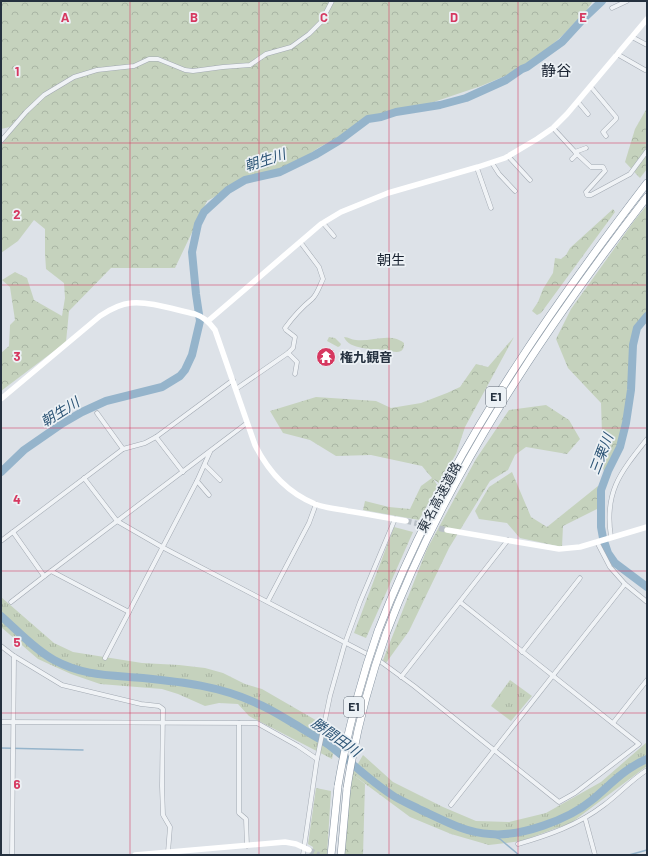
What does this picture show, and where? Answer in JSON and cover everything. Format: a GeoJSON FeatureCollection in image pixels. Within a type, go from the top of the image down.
{"type":"FeatureCollection","features":[{"type":"Feature","properties":{"kind":"highway","name":"東名高速道路"},"geometry":{"type":"LineString","coordinates":[[331,855],[338,786],[356,699],[378,631],[417,539],[442,491],[490,407],[560,302],[647,183]]}},
{"type":"Feature","properties":{"kind":"highway","name":"東名高速道路"},"geometry":{"type":"LineString","coordinates":[[340,855],[347,788],[360,718],[386,634],[422,549],[450,492],[475,448],[538,348],[579,289],[647,197]]}},
{"type":"Feature","properties":{"kind":"street"},"geometry":{"type":"LineString","coordinates":[[1,141],[44,94],[74,77],[97,70],[134,66],[149,59],[158,59],[185,70],[193,71],[250,65],[266,54],[291,47],[308,34],[321,22],[332,1]]}},
{"type":"Feature","properties":{"kind":"street"},"geometry":{"type":"LineString","coordinates":[[612,8],[627,1]]}},
{"type":"Feature","properties":{"kind":"street"},"geometry":{"type":"LineString","coordinates":[[208,321],[323,223],[341,212],[388,193],[492,163],[523,149],[553,128],[578,102],[647,20]]}},
{"type":"Feature","properties":{"kind":"street"},"geometry":{"type":"LineString","coordinates":[[632,37],[647,45]]}},
{"type":"Feature","properties":{"kind":"street"},"geometry":{"type":"LineString","coordinates":[[617,54],[645,70]]}},
{"type":"Feature","properties":{"kind":"street"},"geometry":{"type":"LineString","coordinates":[[591,87],[616,117],[616,119],[603,132],[606,136]]}},
{"type":"Feature","properties":{"kind":"street"},"geometry":{"type":"LineString","coordinates":[[578,102],[588,114]]}},
{"type":"Feature","properties":{"kind":"street"},"geometry":{"type":"LineString","coordinates":[[553,128],[591,167],[603,167],[605,172],[586,192],[588,195],[591,195],[630,174],[647,151]]}},
{"type":"Feature","properties":{"kind":"street"},"geometry":{"type":"LineString","coordinates":[[572,159],[576,153],[586,148]]}},
{"type":"Feature","properties":{"kind":"street"},"geometry":{"type":"LineString","coordinates":[[508,156],[530,180]]}},
{"type":"Feature","properties":{"kind":"street"},"geometry":{"type":"LineString","coordinates":[[492,163],[499,174],[515,191]]}},
{"type":"Feature","properties":{"kind":"street"},"geometry":{"type":"LineString","coordinates":[[477,168],[491,208]]}},
{"type":"Feature","properties":{"kind":"street"},"geometry":{"type":"LineString","coordinates":[[323,223],[334,236]]}},
{"type":"Feature","properties":{"kind":"street"},"geometry":{"type":"LineString","coordinates":[[236,389],[293,348],[295,337],[284,328],[308,301],[313,299],[323,279],[319,267],[301,243]]}},
{"type":"Feature","properties":{"kind":"street"},"geometry":{"type":"LineString","coordinates":[[1,399],[100,316],[118,306],[130,303],[142,303],[195,314],[208,321],[218,336],[255,445],[262,459],[292,491],[316,504],[406,521]]}},
{"type":"Feature","properties":{"kind":"street"},"geometry":{"type":"LineString","coordinates":[[288,353],[297,362],[295,374]]}},
{"type":"Feature","properties":{"kind":"street"},"geometry":{"type":"LineString","coordinates":[[1,541],[123,449],[145,443],[156,437],[233,380]]}},
{"type":"Feature","properties":{"kind":"street"},"geometry":{"type":"LineString","coordinates":[[98,413],[123,449]]}},
{"type":"Feature","properties":{"kind":"street"},"geometry":{"type":"LineString","coordinates":[[11,602],[248,423]]}},
{"type":"Feature","properties":{"kind":"street"},"geometry":{"type":"LineString","coordinates":[[156,437],[183,472]]}},
{"type":"Feature","properties":{"kind":"street"},"geometry":{"type":"LineString","coordinates":[[611,537],[609,524],[610,502],[625,466],[647,439]]}},
{"type":"Feature","properties":{"kind":"street"},"geometry":{"type":"LineString","coordinates":[[105,658],[197,481],[211,451]]}},
{"type":"Feature","properties":{"kind":"street"},"geometry":{"type":"LineString","coordinates":[[205,465],[220,480]]}},
{"type":"Feature","properties":{"kind":"street"},"geometry":{"type":"LineString","coordinates":[[84,478],[117,522],[382,662],[559,802],[575,793],[638,744],[460,602]]}},
{"type":"Feature","properties":{"kind":"street"},"geometry":{"type":"LineString","coordinates":[[197,481],[209,496]]}},
{"type":"Feature","properties":{"kind":"street"},"geometry":{"type":"LineString","coordinates":[[268,602],[309,523],[316,504]]}},
{"type":"Feature","properties":{"kind":"street"},"geometry":{"type":"LineString","coordinates":[[303,855],[306,848],[318,750],[322,730],[346,643],[363,595],[395,519]]}},
{"type":"Feature","properties":{"kind":"street"},"geometry":{"type":"LineString","coordinates":[[447,530],[559,549],[580,547],[647,527]]}},
{"type":"Feature","properties":{"kind":"street"},"geometry":{"type":"LineString","coordinates":[[13,532],[44,576]]}},
{"type":"Feature","properties":{"kind":"street"},"geometry":{"type":"LineString","coordinates":[[401,677],[508,540]]}},
{"type":"Feature","properties":{"kind":"street"},"geometry":{"type":"LineString","coordinates":[[597,542],[610,568],[625,584],[647,602]]}},
{"type":"Feature","properties":{"kind":"street"},"geometry":{"type":"LineString","coordinates":[[51,571],[129,612]]}},
{"type":"Feature","properties":{"kind":"street"},"geometry":{"type":"LineString","coordinates":[[522,652],[580,578]]}},
{"type":"Feature","properties":{"kind":"street"},"geometry":{"type":"LineString","coordinates":[[451,804],[625,584]]}},
{"type":"Feature","properties":{"kind":"street"},"geometry":{"type":"LineString","coordinates":[[1,646],[14,656],[62,685],[140,704],[159,706],[163,709],[162,794],[163,815],[170,827],[168,852]]}},
{"type":"Feature","properties":{"kind":"street"},"geometry":{"type":"LineString","coordinates":[[12,855],[12,722],[14,656]]}},
{"type":"Feature","properties":{"kind":"street"},"geometry":{"type":"LineString","coordinates":[[613,723],[647,680]]}},
{"type":"Feature","properties":{"kind":"street"},"geometry":{"type":"LineString","coordinates":[[1,722],[257,724],[298,746],[317,759]]}},
{"type":"Feature","properties":{"kind":"street"},"geometry":{"type":"LineString","coordinates":[[239,723],[239,813],[246,819],[247,846]]}},
{"type":"Feature","properties":{"kind":"street"},"geometry":{"type":"LineString","coordinates":[[518,844],[546,836],[569,827],[585,818],[604,805],[647,770]]}},
{"type":"Feature","properties":{"kind":"street"},"geometry":{"type":"LineString","coordinates":[[585,818],[595,855]]}},
{"type":"Feature","properties":{"kind":"street"},"geometry":{"type":"LineString","coordinates":[[135,855],[285,842],[306,848]]}},
{"type":"Feature","properties":{"kind":"green space"},"geometry":{"type":"Polygon","coordinates":[[[1,1],[593,1],[586,11],[562,36],[527,67],[481,86],[413,109],[396,112],[360,125],[318,148],[290,168],[255,175],[207,201],[175,268],[111,268],[69,311],[66,342],[1,391],[1,353],[9,346],[10,325],[15,320],[10,287],[2,280],[15,272],[27,278],[34,300],[62,316],[65,298],[64,283],[46,269],[45,229],[34,220],[18,241],[1,253],[1,146],[14,126],[1,129],[1,1]]]}},
{"type":"Feature","properties":{"kind":"green space"},"geometry":{"type":"Polygon","coordinates":[[[647,108],[647,169],[640,178],[625,162],[635,129],[647,108]]]}},
{"type":"Feature","properties":{"kind":"green space"},"geometry":{"type":"Polygon","coordinates":[[[647,205],[647,315],[632,339],[632,379],[626,431],[605,475],[598,449],[602,434],[601,403],[568,368],[556,339],[571,309],[647,205]]]}},
{"type":"Feature","properties":{"kind":"green space"},"geometry":{"type":"Polygon","coordinates":[[[613,209],[615,212],[541,313],[537,315],[532,311],[553,273],[555,258],[561,259],[566,255],[570,248],[613,209]]]}},
{"type":"Feature","properties":{"kind":"green space"},"geometry":{"type":"Polygon","coordinates":[[[329,337],[335,338],[341,344],[340,346],[338,347],[327,341],[329,337]]]}},
{"type":"Feature","properties":{"kind":"green space"},"geometry":{"type":"Polygon","coordinates":[[[344,337],[354,340],[393,338],[404,343],[404,346],[399,352],[362,348],[351,344],[344,337]]]}},
{"type":"Feature","properties":{"kind":"green space"},"geometry":{"type":"Polygon","coordinates":[[[514,337],[465,427],[456,454],[439,483],[433,479],[438,486],[419,520],[363,510],[365,501],[389,507],[410,509],[421,486],[432,478],[422,466],[371,455],[336,456],[310,440],[283,433],[270,411],[316,397],[376,401],[391,408],[421,403],[460,387],[476,364],[488,367],[514,337]]]}},
{"type":"Feature","properties":{"kind":"green space"},"geometry":{"type":"Polygon","coordinates":[[[546,405],[569,420],[580,439],[567,454],[526,447],[515,455],[508,470],[490,481],[449,548],[409,631],[386,663],[383,660],[427,549],[476,459],[509,410],[546,405]]]}},
{"type":"Feature","properties":{"kind":"green space"},"geometry":{"type":"Polygon","coordinates":[[[512,472],[531,517],[547,527],[598,486],[599,508],[563,526],[562,547],[520,538],[507,523],[479,519],[475,511],[489,487],[512,472]]]}},
{"type":"Feature","properties":{"kind":"green space"},"geometry":{"type":"Polygon","coordinates":[[[394,527],[413,532],[366,638],[354,633],[394,527]]]}},
{"type":"Feature","properties":{"kind":"green space"},"geometry":{"type":"Polygon","coordinates":[[[1,597],[54,643],[73,652],[142,663],[205,668],[223,673],[245,684],[262,689],[338,733],[332,759],[249,716],[238,704],[219,703],[205,706],[178,694],[162,689],[100,684],[71,674],[38,659],[1,627],[1,597]]]}},
{"type":"Feature","properties":{"kind":"green space"},"geometry":{"type":"Polygon","coordinates":[[[510,680],[532,696],[511,721],[491,706],[510,680]]]}},
{"type":"Feature","properties":{"kind":"green space"},"geometry":{"type":"Polygon","coordinates":[[[647,742],[647,766],[571,823],[521,841],[489,845],[451,834],[410,817],[352,774],[363,755],[393,782],[443,807],[476,821],[509,822],[546,813],[601,782],[647,742]]]}},
{"type":"Feature","properties":{"kind":"green space"},"geometry":{"type":"Polygon","coordinates":[[[352,774],[365,784],[363,855],[344,855],[352,774]]]}},
{"type":"Feature","properties":{"kind":"green space"},"geometry":{"type":"Polygon","coordinates":[[[316,788],[331,791],[327,855],[312,855],[313,847],[308,844],[316,788]]]}},
{"type":"Feature","properties":{"kind":"waterway","name":"朝生川"},"geometry":{"type":"LineString","coordinates":[[1,472],[24,450],[63,423],[82,412],[106,401],[162,387],[180,376],[185,370],[192,355],[200,321],[192,252],[198,224],[204,212],[228,190],[245,180],[280,172],[315,155],[340,140],[368,119],[381,117],[396,112],[440,105],[466,98],[506,80],[562,42],[602,1]]}},
{"type":"Feature","properties":{"kind":"waterway","name":"三栗川"},"geometry":{"type":"LineString","coordinates":[[647,316],[637,328],[633,345],[631,390],[626,423],[620,447],[608,471],[601,490],[601,527],[608,553],[615,563],[647,587]]}},
{"type":"Feature","properties":{"kind":"waterway","name":"勝間田川"},"geometry":{"type":"LineString","coordinates":[[1,616],[26,640],[47,656],[76,669],[97,674],[186,683],[229,692],[262,705],[329,745],[376,784],[395,797],[446,822],[463,829],[481,833],[515,833],[543,826],[557,820],[582,807],[625,772],[647,759]]}},
{"type":"Feature","properties":{"kind":"waterway"},"geometry":{"type":"LineString","coordinates":[[1,748],[83,750]]}},
{"type":"Feature","properties":{"kind":"waterway"},"geometry":{"type":"LineString","coordinates":[[490,835],[500,839],[519,855]]}},
{"type":"Feature","properties":{"kind":"waterway"},"geometry":{"type":"LineString","coordinates":[[629,855],[647,850]]}},
{"type":"Feature","properties":{"kind":"tunnel"},"geometry":{"type":"LineString","coordinates":[[406,521],[447,530]]}},
{"type":"Feature","properties":{"kind":"tunnel"},"geometry":{"type":"LineString","coordinates":[[309,850],[319,855]]}},
{"type":"Feature","properties":{"kind":"place","name":"権九観音"},"geometry":{"type":"Point","coordinates":[326,357]}},
{"type":"Feature","properties":{"kind":"district","name":"静谷"},"geometry":{"type":"Point","coordinates":[556,71]}},
{"type":"Feature","properties":{"kind":"district","name":"朝生"},"geometry":{"type":"Point","coordinates":[391,260]}}]}
